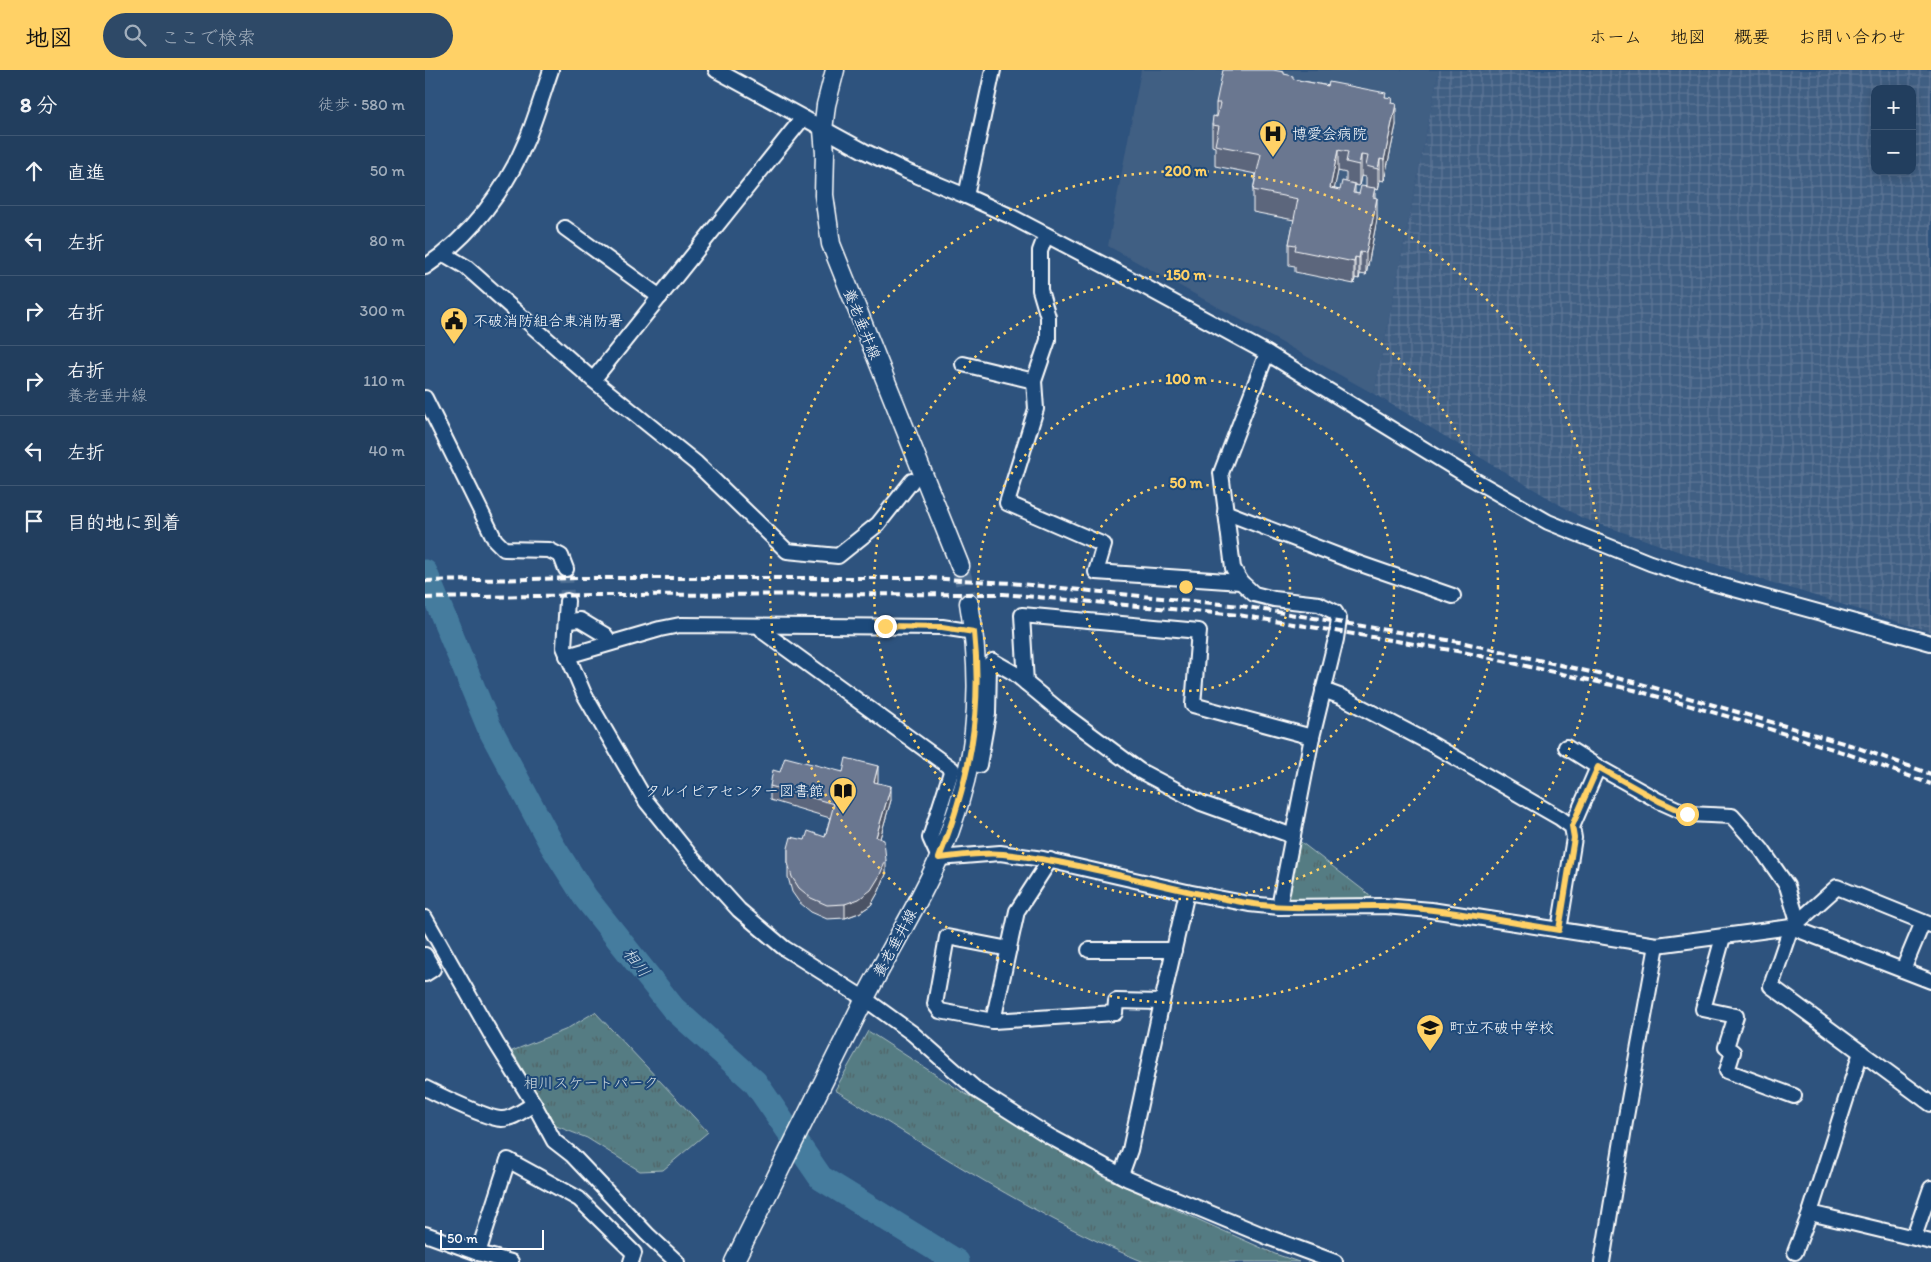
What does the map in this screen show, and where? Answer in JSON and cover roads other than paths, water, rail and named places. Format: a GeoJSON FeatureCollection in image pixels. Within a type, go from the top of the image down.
{"type":"FeatureCollection","features":[{"type":"Feature","properties":{"kind":"main road","name":"養老垂井線"},"geometry":{"type":"LineString","coordinates":[[835,70],[826,105],[823,130],[825,154],[824,195],[831,244],[960,566]]}},
{"type":"Feature","properties":{"kind":"main road","name":"養老垂井線"},"geometry":{"type":"LineString","coordinates":[[734,1262],[865,999],[939,858],[953,818],[970,758],[977,694],[977,661],[969,603]]}},
{"type":"Feature","properties":{"kind":"street"},"geometry":{"type":"LineString","coordinates":[[425,266],[443,254],[480,218],[507,181],[527,140],[551,70]]}},
{"type":"Feature","properties":{"kind":"street"},"geometry":{"type":"LineString","coordinates":[[716,70],[823,130],[905,172],[966,196],[1046,235],[1267,353],[1471,478],[1548,522],[1659,566],[1931,644]]}},
{"type":"Feature","properties":{"kind":"street"},"geometry":{"type":"LineString","coordinates":[[966,196],[993,70]]}},
{"type":"Feature","properties":{"kind":"street"},"geometry":{"type":"LineString","coordinates":[[593,380],[802,119]]}},
{"type":"Feature","properties":{"kind":"street"},"geometry":{"type":"LineString","coordinates":[[565,228],[660,297]]}},
{"type":"Feature","properties":{"kind":"street"},"geometry":{"type":"LineString","coordinates":[[1046,235],[1040,251],[1040,290],[1047,317],[1048,340],[1034,381],[1036,409],[1007,503],[1104,545],[1096,572],[1241,582]]}},
{"type":"Feature","properties":{"kind":"street"},"geometry":{"type":"LineString","coordinates":[[443,254],[467,267],[593,380],[696,464],[787,551],[839,556],[878,524],[912,481]]}},
{"type":"Feature","properties":{"kind":"street"},"geometry":{"type":"LineString","coordinates":[[1267,353],[1221,473],[1233,568],[1241,582],[1254,594],[1274,599],[1319,604],[1335,612],[1339,619],[1312,737],[1279,907]]}},
{"type":"Feature","properties":{"kind":"street"},"geometry":{"type":"LineString","coordinates":[[963,364],[1034,381]]}},
{"type":"Feature","properties":{"kind":"street"},"geometry":{"type":"LineString","coordinates":[[425,398],[495,540],[504,548],[549,550],[561,556],[566,569]]}},
{"type":"Feature","properties":{"kind":"street"},"geometry":{"type":"LineString","coordinates":[[1225,512],[1352,562],[1453,596]]}},
{"type":"Feature","properties":{"kind":"street"},"geometry":{"type":"LineString","coordinates":[[567,601],[564,647],[584,694],[646,800],[692,858],[739,910],[784,948],[865,999],[912,1033],[978,1091],[1049,1136],[1121,1175],[1270,1238],[1335,1262]]}},
{"type":"Feature","properties":{"kind":"street"},"geometry":{"type":"LineString","coordinates":[[1026,683],[1022,615],[1199,631],[1193,705],[1312,737]]}},
{"type":"Feature","properties":{"kind":"street"},"geometry":{"type":"LineString","coordinates":[[567,621],[580,620],[605,635],[610,642]]}},
{"type":"Feature","properties":{"kind":"street"},"geometry":{"type":"LineString","coordinates":[[567,656],[610,642],[680,625],[942,627],[974,632]]}},
{"type":"Feature","properties":{"kind":"street"},"geometry":{"type":"LineString","coordinates":[[760,627],[765,633],[952,769],[930,838],[939,858],[1000,853],[1050,860],[1187,892],[1249,904],[1279,907],[1384,906],[1431,910],[1657,945],[1723,938],[1795,924],[1931,981]]}},
{"type":"Feature","properties":{"kind":"street"},"geometry":{"type":"LineString","coordinates":[[979,765],[988,714],[989,665],[993,661],[1014,672],[1108,749],[1140,771],[1201,803],[1293,836]]}},
{"type":"Feature","properties":{"kind":"street"},"geometry":{"type":"LineString","coordinates":[[1323,690],[1343,697],[1428,742],[1572,826]]}},
{"type":"Feature","properties":{"kind":"street"},"geometry":{"type":"LineString","coordinates":[[1566,747],[1659,801],[1687,814],[1732,816],[1762,850],[1787,886],[1795,924]]}},
{"type":"Feature","properties":{"kind":"street"},"geometry":{"type":"LineString","coordinates":[[1559,930],[1574,838],[1572,826],[1598,767]]}},
{"type":"Feature","properties":{"kind":"street"},"geometry":{"type":"LineString","coordinates":[[993,1021],[1017,911],[1050,860]]}},
{"type":"Feature","properties":{"kind":"street"},"geometry":{"type":"LineString","coordinates":[[1903,970],[1927,923],[1837,887],[1795,924],[1771,986],[1931,1104]]}},
{"type":"Feature","properties":{"kind":"street"},"geometry":{"type":"LineString","coordinates":[[1121,1175],[1130,1150],[1187,892]]}},
{"type":"Feature","properties":{"kind":"street"},"geometry":{"type":"LineString","coordinates":[[425,918],[554,1141],[573,1155],[647,1234],[677,1262]]}},
{"type":"Feature","properties":{"kind":"street"},"geometry":{"type":"LineString","coordinates":[[1009,949],[947,937],[935,1004],[940,1011],[993,1021],[1115,1013],[1116,1002],[1162,1002]]}},
{"type":"Feature","properties":{"kind":"street"},"geometry":{"type":"LineString","coordinates":[[1723,938],[1703,1009],[1736,1016],[1727,1048],[1733,1052],[1727,1071],[1793,1096]]}},
{"type":"Feature","properties":{"kind":"street"},"geometry":{"type":"LineString","coordinates":[[1602,1262],[1657,945]]}},
{"type":"Feature","properties":{"kind":"street"},"geometry":{"type":"LineString","coordinates":[[1089,950],[1174,950]]}},
{"type":"Feature","properties":{"kind":"street"},"geometry":{"type":"LineString","coordinates":[[425,955],[433,969],[425,974]]}},
{"type":"Feature","properties":{"kind":"street"},"geometry":{"type":"LineString","coordinates":[[1795,1252],[1810,1213],[1861,1052]]}},
{"type":"Feature","properties":{"kind":"street"},"geometry":{"type":"LineString","coordinates":[[425,1088],[487,1116],[502,1119],[534,1104]]}},
{"type":"Feature","properties":{"kind":"street"},"geometry":{"type":"LineString","coordinates":[[478,1253],[508,1160],[579,1199],[634,1253],[631,1262]]}},
{"type":"Feature","properties":{"kind":"street"},"geometry":{"type":"LineString","coordinates":[[1914,1238],[1931,1188]]}},
{"type":"Feature","properties":{"kind":"street"},"geometry":{"type":"LineString","coordinates":[[1810,1213],[1931,1242]]}},
{"type":"Feature","properties":{"kind":"street"},"geometry":{"type":"LineString","coordinates":[[425,1234],[478,1253],[511,1262]]}},
{"type":"Feature","properties":{"kind":"waterway","name":"相川"},"geometry":{"type":"LineString","coordinates":[[425,572],[489,727],[552,845],[585,897],[673,1008],[755,1082],[821,1178],[957,1262]]}},
{"type":"Feature","properties":{"kind":"tunnel"},"geometry":{"type":"LineString","coordinates":[[960,566],[969,603]]}},
{"type":"Feature","properties":{"kind":"tunnel"},"geometry":{"type":"LineString","coordinates":[[566,569],[567,601]]}},
{"type":"Feature","properties":{"kind":"railway"},"geometry":{"type":"LineString","coordinates":[[425,581],[582,578],[927,578],[1011,583],[1241,606],[1465,643],[1638,683],[1850,745],[1931,774]]}},
{"type":"Feature","properties":{"kind":"railway"},"geometry":{"type":"LineString","coordinates":[[425,598],[593,595],[1003,594],[1238,615],[1463,652],[1634,690],[1744,721],[1845,753],[1931,784]]}},
{"type":"Feature","properties":{"kind":"place","name":"博愛会病院"},"geometry":{"type":"Point","coordinates":[1273,158]}},
{"type":"Feature","properties":{"kind":"place","name":"不破消防組合東消防署"},"geometry":{"type":"Point","coordinates":[454,345]}},
{"type":"Feature","properties":{"kind":"place","name":"タルイピアセンター図書館"},"geometry":{"type":"Point","coordinates":[843,815]}},
{"type":"Feature","properties":{"kind":"place","name":"町立不破中学校"},"geometry":{"type":"Point","coordinates":[1430,1052]}},
{"type":"Feature","properties":{"kind":"park label","name":"相川スケートパーク"},"geometry":{"type":"Point","coordinates":[591,1083]}}]}
